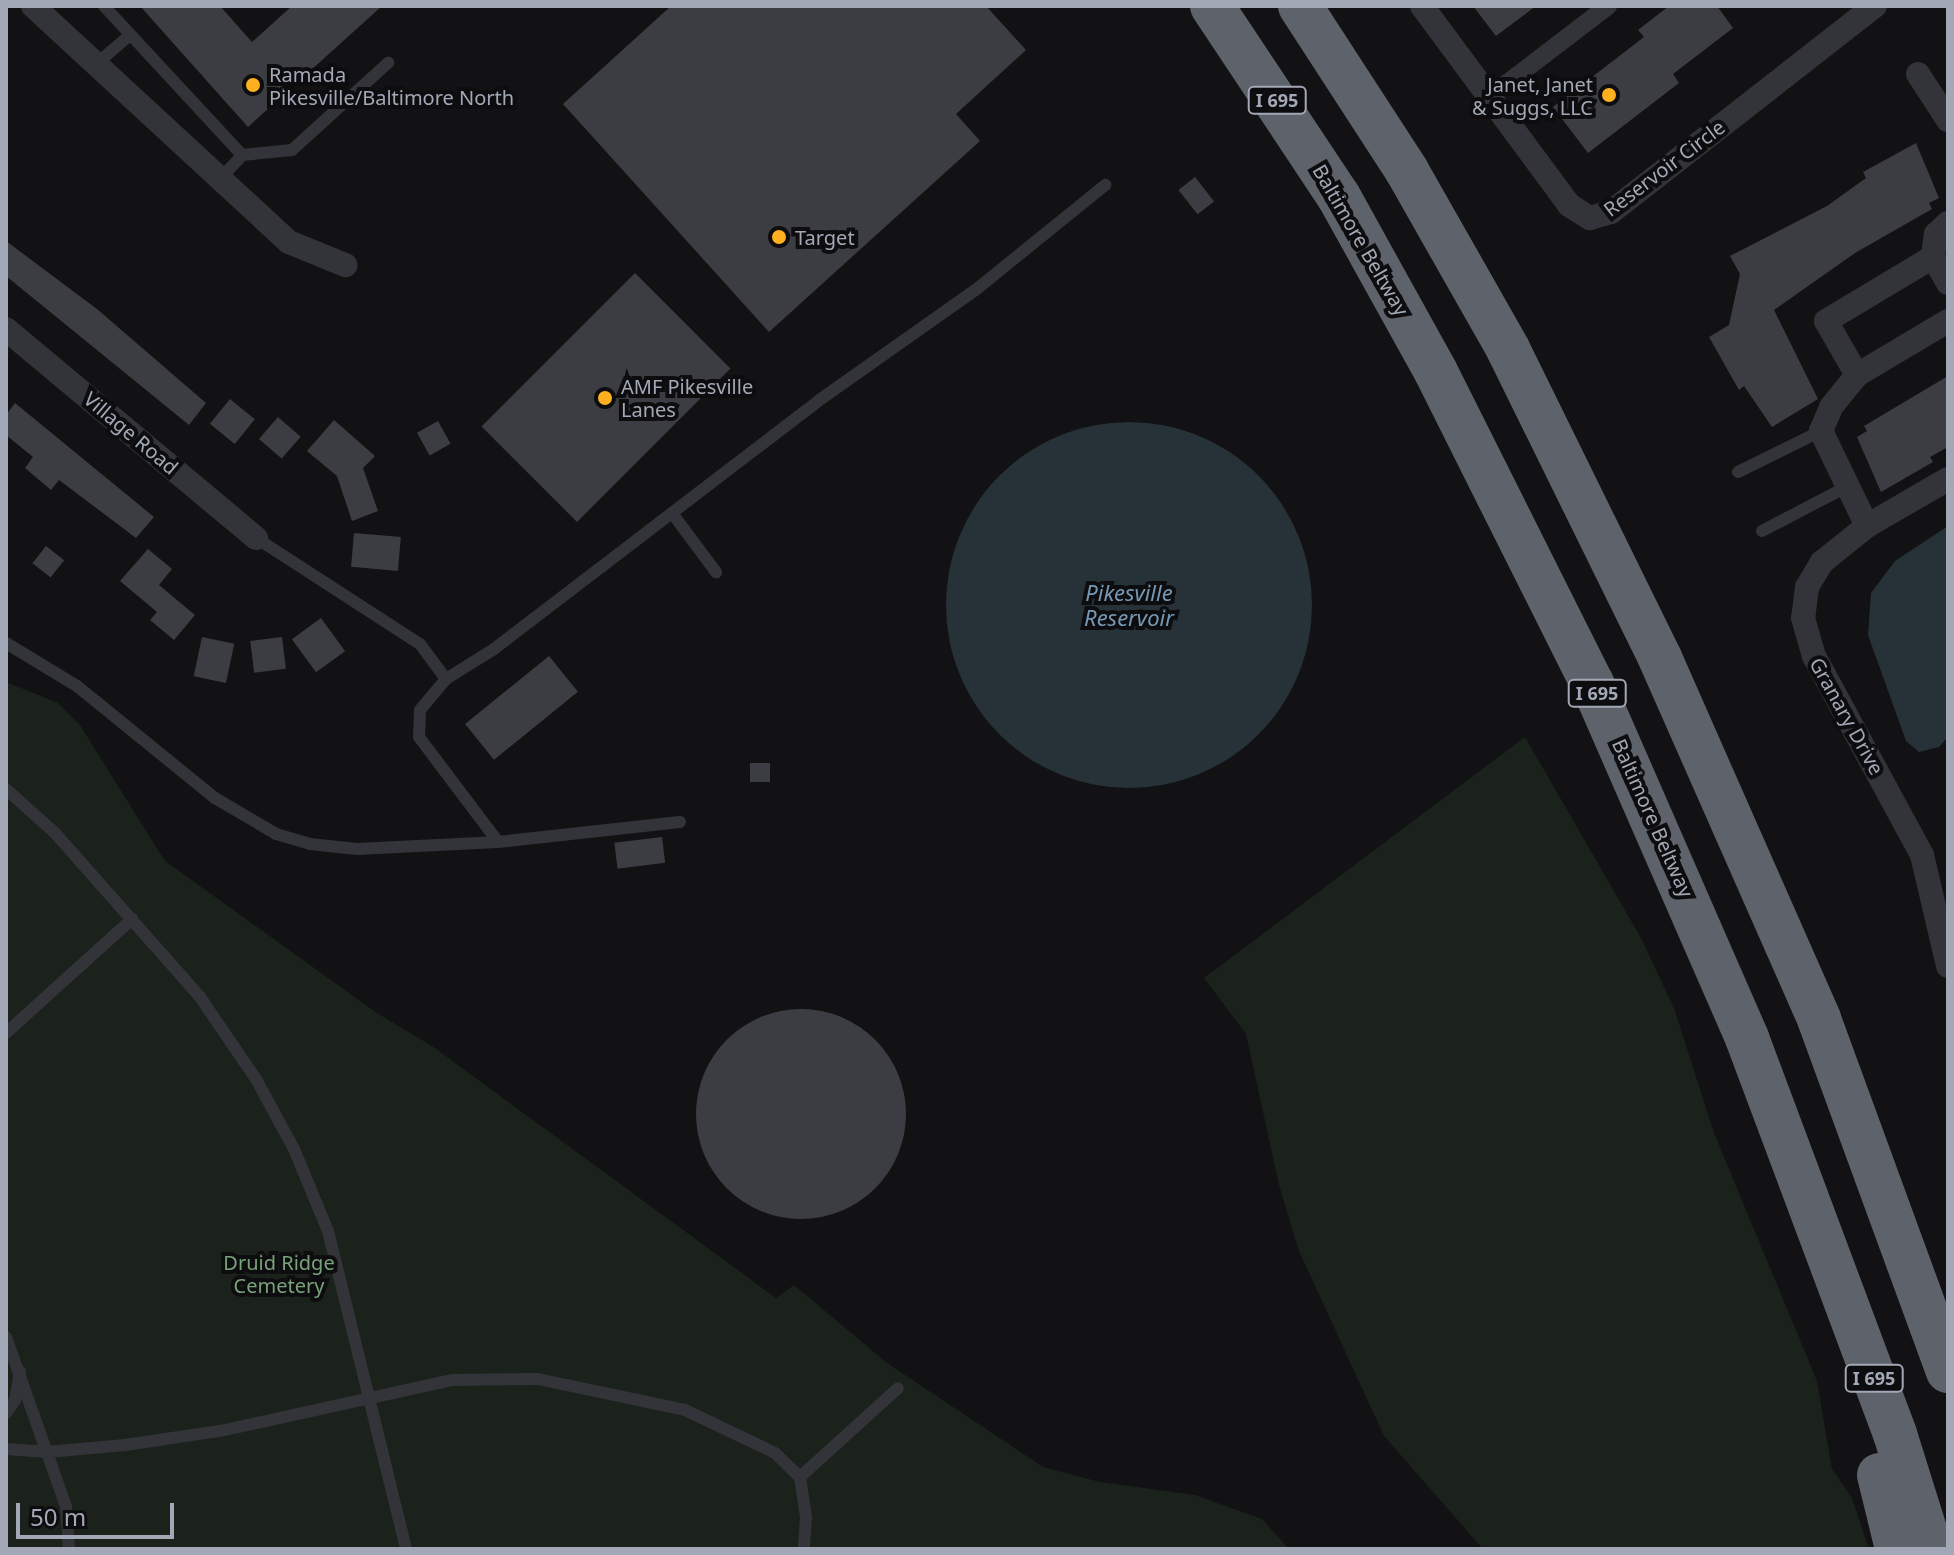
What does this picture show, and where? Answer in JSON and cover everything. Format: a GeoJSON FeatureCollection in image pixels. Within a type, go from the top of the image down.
{"type":"FeatureCollection","features":[{"type":"Feature","properties":{"kind":"highway"},"geometry":{"type":"LineString","coordinates":[[1182,6],[1339,197]]}},
{"type":"Feature","properties":{"kind":"highway","name":"Baltimore Beltway"},"geometry":{"type":"LineString","coordinates":[[1212,6],[1339,197],[1436,372],[1592,683],[1683,884],[1813,1209],[1931,1549]]}},
{"type":"Feature","properties":{"kind":"highway"},"geometry":{"type":"LineString","coordinates":[[1300,6],[1407,171],[1508,349],[1660,658],[1819,1019],[1882,1181],[1948,1371]]}},
{"type":"Feature","properties":{"kind":"highway"},"geometry":{"type":"LineString","coordinates":[[1333,6],[1407,171]]}},
{"type":"Feature","properties":{"kind":"highway"},"geometry":{"type":"LineString","coordinates":[[1882,1181],[1948,1319]]}},
{"type":"Feature","properties":{"kind":"highway"},"geometry":{"type":"LineString","coordinates":[[1813,1209],[1897,1549]]}},
{"type":"Feature","properties":{"kind":"street"},"geometry":{"type":"LineString","coordinates":[[33,6],[289,242],[345,265]]}},
{"type":"Feature","properties":{"kind":"street","name":"Reservoir Circle"},"geometry":{"type":"LineString","coordinates":[[1422,6],[1569,205],[1590,218],[1601,217],[1875,6]]}},
{"type":"Feature","properties":{"kind":"street"},"geometry":{"type":"LineString","coordinates":[[1489,97],[1608,6]]}},
{"type":"Feature","properties":{"kind":"street"},"geometry":{"type":"LineString","coordinates":[[1918,74],[1948,120]]}},
{"type":"Feature","properties":{"kind":"street"},"geometry":{"type":"LineString","coordinates":[[1948,223],[1936,234],[1933,257],[1948,283]]}},
{"type":"Feature","properties":{"kind":"street"},"geometry":{"type":"LineString","coordinates":[[1857,375],[1826,321],[1933,257]]}},
{"type":"Feature","properties":{"kind":"street"},"geometry":{"type":"LineString","coordinates":[[1867,526],[1821,431],[1831,407],[1857,375],[1948,321]]}},
{"type":"Feature","properties":{"kind":"street","name":"Village Road"},"geometry":{"type":"LineString","coordinates":[[6,329],[256,538]]}},
{"type":"Feature","properties":{"kind":"street","name":"Granary Drive"},"geometry":{"type":"LineString","coordinates":[[1948,479],[1867,526],[1811,577],[1804,604],[1806,635],[1922,855],[1948,966]]}},
{"type":"Feature","properties":{"kind":"lane"},"geometry":{"type":"LineString","coordinates":[[104,6],[242,155]]}},
{"type":"Feature","properties":{"kind":"lane"},"geometry":{"type":"LineString","coordinates":[[95,65],[130,35]]}},
{"type":"Feature","properties":{"kind":"lane"},"geometry":{"type":"LineString","coordinates":[[220,179],[242,155],[292,150],[388,63]]}},
{"type":"Feature","properties":{"kind":"lane"},"geometry":{"type":"LineString","coordinates":[[498,842],[419,737],[420,710],[446,679],[494,649],[672,513],[978,288],[1105,185]]}},
{"type":"Feature","properties":{"kind":"lane"},"geometry":{"type":"LineString","coordinates":[[1738,472],[1821,431]]}},
{"type":"Feature","properties":{"kind":"lane"},"geometry":{"type":"LineString","coordinates":[[1762,531],[1848,486]]}},
{"type":"Feature","properties":{"kind":"lane"},"geometry":{"type":"LineString","coordinates":[[672,513],[716,572]]}},
{"type":"Feature","properties":{"kind":"lane"},"geometry":{"type":"LineString","coordinates":[[256,538],[398,627],[420,644],[446,679]]}},
{"type":"Feature","properties":{"kind":"lane"},"geometry":{"type":"LineString","coordinates":[[6,643],[77,686],[215,798],[276,834],[333,848],[498,842],[680,822]]}},
{"type":"Feature","properties":{"kind":"lane"},"geometry":{"type":"LineString","coordinates":[[6,789],[55,833],[200,997],[256,1079],[294,1149],[328,1231],[373,1399],[406,1549]]}},
{"type":"Feature","properties":{"kind":"lane"},"geometry":{"type":"LineString","coordinates":[[6,1033],[132,919]]}},
{"type":"Feature","properties":{"kind":"lane"},"geometry":{"type":"LineString","coordinates":[[6,1337],[66,1506],[69,1549]]}},
{"type":"Feature","properties":{"kind":"lane"},"geometry":{"type":"LineString","coordinates":[[6,1413],[15,1400],[20,1371]]}},
{"type":"Feature","properties":{"kind":"lane"},"geometry":{"type":"LineString","coordinates":[[6,1449],[48,1452],[225,1430],[486,1377],[538,1379],[620,1392],[729,1427],[775,1453],[800,1477],[806,1517],[804,1549]]}},
{"type":"Feature","properties":{"kind":"lane"},"geometry":{"type":"LineString","coordinates":[[800,1477],[898,1388]]}},
{"type":"Feature","properties":{"kind":"green space","name":"Druid Ridge Cemetery"},"geometry":{"type":"Polygon","coordinates":[[[6,682],[58,703],[80,725],[165,861],[377,1013],[432,1046],[776,1298],[794,1285],[887,1363],[1043,1467],[1100,1482],[1195,1495],[1262,1519],[1289,1549],[6,1549],[6,682]]]}},
{"type":"Feature","properties":{"kind":"green space"},"geometry":{"type":"Polygon","coordinates":[[[1525,737],[1641,938],[1674,1008],[1714,1133],[1817,1381],[1832,1469],[1852,1498],[1869,1549],[1483,1549],[1384,1436],[1299,1251],[1279,1185],[1246,1034],[1204,978],[1525,737]]]}},
{"type":"Feature","properties":{"kind":"water","name":"Pikesville Reservoir"},"geometry":{"type":"Polygon","coordinates":[[[1129,422],[1165,426],[1199,436],[1230,453],[1258,476],[1281,504],[1298,535],[1308,569],[1312,605],[1308,641],[1298,675],[1281,706],[1258,734],[1230,757],[1199,774],[1165,784],[1129,788],[1093,784],[1059,774],[1028,757],[1000,734],[977,706],[960,675],[950,641],[946,605],[950,569],[960,535],[977,504],[1000,476],[1028,453],[1059,436],[1093,426],[1129,422]]]}},
{"type":"Feature","properties":{"kind":"water"},"geometry":{"type":"Polygon","coordinates":[[[1948,526],[1948,737],[1939,747],[1919,752],[1906,741],[1868,635],[1871,593],[1895,561],[1948,526]]]}},
{"type":"Feature","properties":{"kind":"building","name":"Ramada Pikesville/Baltimore North"},"geometry":{"type":"Polygon","coordinates":[[[140,6],[220,6],[252,42],[292,6],[382,6],[248,127],[140,6]]]}},
{"type":"Feature","properties":{"kind":"building","name":"Target"},"geometry":{"type":"Polygon","coordinates":[[[671,6],[986,6],[1026,50],[956,114],[980,141],[769,332],[563,104],[671,6]]]}},
{"type":"Feature","properties":{"kind":"building"},"geometry":{"type":"Polygon","coordinates":[[[1473,6],[1536,6],[1496,36],[1473,6]]]}},
{"type":"Feature","properties":{"kind":"building"},"geometry":{"type":"Polygon","coordinates":[[[1669,6],[1717,6],[1733,28],[1673,74],[1679,83],[1588,153],[1553,107],[1644,37],[1638,30],[1669,6]]]}},
{"type":"Feature","properties":{"kind":"building"},"geometry":{"type":"Polygon","coordinates":[[[1916,143],[1939,198],[1929,203],[1932,209],[1855,253],[1774,310],[1818,399],[1772,427],[1744,386],[1739,390],[1709,337],[1729,325],[1740,274],[1730,256],[1827,206],[1866,178],[1863,172],[1916,143]]]}},
{"type":"Feature","properties":{"kind":"building"},"geometry":{"type":"Polygon","coordinates":[[[1195,177],[1214,201],[1198,214],[1178,190],[1195,177]]]}},
{"type":"Feature","properties":{"kind":"building"},"geometry":{"type":"Polygon","coordinates":[[[6,241],[97,309],[206,403],[189,425],[6,276],[6,241]]]}},
{"type":"Feature","properties":{"kind":"building","name":"AMF Pikesville Lanes"},"geometry":{"type":"Polygon","coordinates":[[[635,273],[730,368],[577,522],[482,426],[635,273]]]}},
{"type":"Feature","properties":{"kind":"building"},"geometry":{"type":"Polygon","coordinates":[[[1948,376],[1948,447],[1930,457],[1933,462],[1881,492],[1857,437],[1867,431],[1864,426],[1948,376]]]}},
{"type":"Feature","properties":{"kind":"building"},"geometry":{"type":"Polygon","coordinates":[[[230,399],[255,419],[235,444],[210,424],[230,399]]]}},
{"type":"Feature","properties":{"kind":"building"},"geometry":{"type":"Polygon","coordinates":[[[15,403],[154,517],[136,538],[59,480],[51,490],[25,468],[33,457],[6,435],[6,415],[15,403]]]}},
{"type":"Feature","properties":{"kind":"building"},"geometry":{"type":"Polygon","coordinates":[[[278,417],[301,437],[282,459],[259,439],[278,417]]]}},
{"type":"Feature","properties":{"kind":"building"},"geometry":{"type":"Polygon","coordinates":[[[334,420],[375,456],[363,468],[378,511],[352,521],[337,476],[307,451],[334,420]]]}},
{"type":"Feature","properties":{"kind":"building"},"geometry":{"type":"Polygon","coordinates":[[[438,421],[451,444],[430,455],[417,433],[438,421]]]}},
{"type":"Feature","properties":{"kind":"building"},"geometry":{"type":"Polygon","coordinates":[[[354,533],[401,537],[398,571],[351,567],[354,533]]]}},
{"type":"Feature","properties":{"kind":"building"},"geometry":{"type":"Polygon","coordinates":[[[46,546],[64,560],[51,577],[32,563],[46,546]]]}},
{"type":"Feature","properties":{"kind":"building"},"geometry":{"type":"Polygon","coordinates":[[[148,549],[172,569],[159,585],[195,615],[174,640],[150,620],[157,612],[120,581],[148,549]]]}},
{"type":"Feature","properties":{"kind":"building"},"geometry":{"type":"Polygon","coordinates":[[[321,618],[345,651],[316,672],[292,639],[321,618]]]}},
{"type":"Feature","properties":{"kind":"building"},"geometry":{"type":"Polygon","coordinates":[[[202,637],[234,644],[226,683],[194,676],[202,637]]]}},
{"type":"Feature","properties":{"kind":"building"},"geometry":{"type":"Polygon","coordinates":[[[282,637],[286,669],[254,673],[250,641],[282,637]]]}},
{"type":"Feature","properties":{"kind":"building"},"geometry":{"type":"Polygon","coordinates":[[[549,656],[578,692],[494,760],[465,724],[549,656]]]}},
{"type":"Feature","properties":{"kind":"building"},"geometry":{"type":"Polygon","coordinates":[[[750,763],[770,763],[770,782],[750,782],[750,763]]]}},
{"type":"Feature","properties":{"kind":"building"},"geometry":{"type":"Polygon","coordinates":[[[662,837],[665,863],[618,869],[614,843],[662,837]]]}},
{"type":"Feature","properties":{"kind":"building"},"geometry":{"type":"Polygon","coordinates":[[[801,1009],[841,1017],[875,1040],[898,1074],[906,1114],[898,1154],[875,1188],[841,1211],[801,1219],[761,1211],[727,1188],[704,1154],[696,1114],[704,1074],[727,1040],[761,1017],[801,1009]]]}},
{"type":"Feature","properties":{"kind":"place","name":"Ramada Pikesville/Baltimore North"},"geometry":{"type":"Point","coordinates":[253,85]}},
{"type":"Feature","properties":{"kind":"place","name":"Janet, Janet & Suggs, LLC"},"geometry":{"type":"Point","coordinates":[1609,95]}},
{"type":"Feature","properties":{"kind":"place","name":"Target"},"geometry":{"type":"Point","coordinates":[779,237]}},
{"type":"Feature","properties":{"kind":"place","name":"AMF Pikesville Lanes"},"geometry":{"type":"Point","coordinates":[605,398]}}]}
